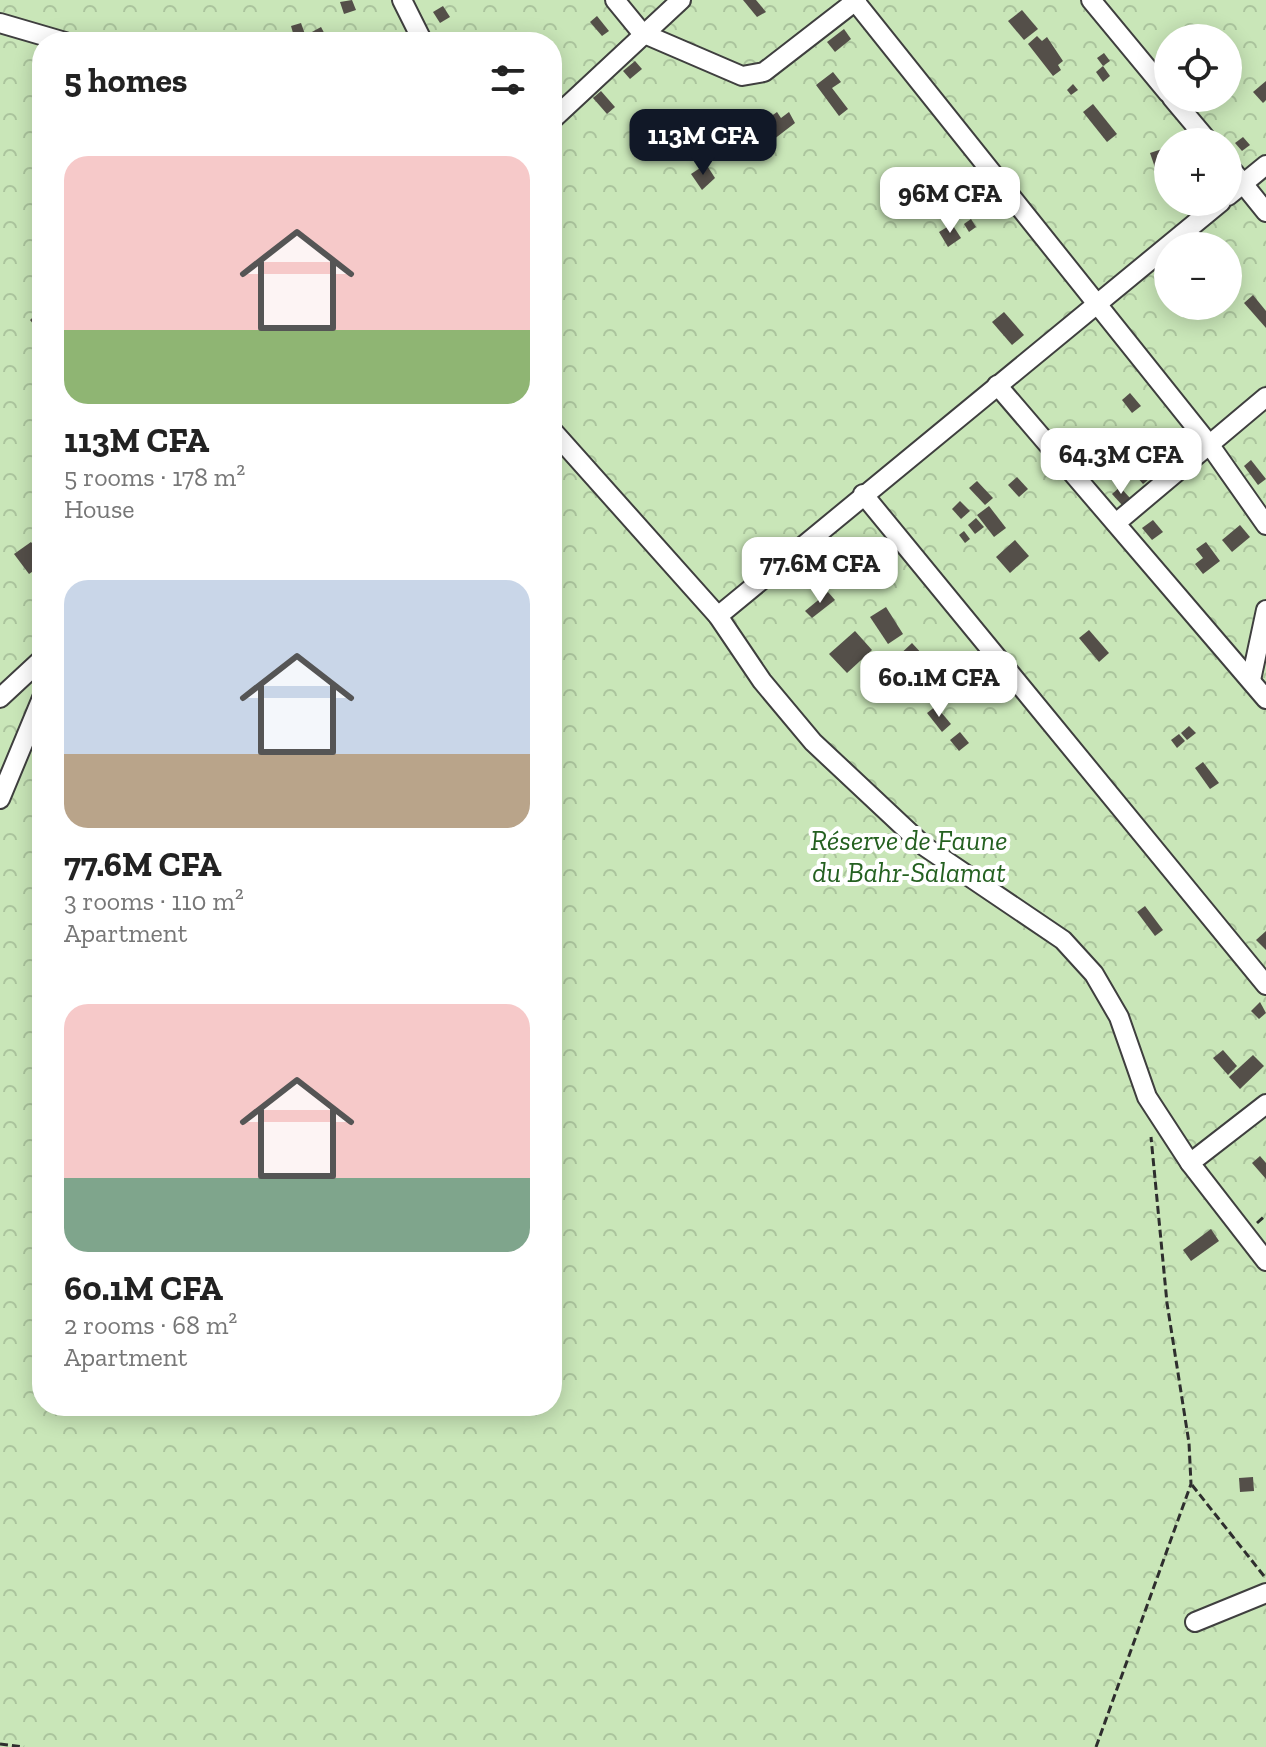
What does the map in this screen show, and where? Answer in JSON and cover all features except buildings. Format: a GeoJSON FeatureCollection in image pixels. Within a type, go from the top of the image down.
{"type":"FeatureCollection","features":[{"type":"Feature","properties":{"kind":"street"},"geometry":{"type":"LineString","coordinates":[[402,0],[418,32]]}},
{"type":"Feature","properties":{"kind":"street"},"geometry":{"type":"LineString","coordinates":[[615,0],[642,33],[742,76],[754,77],[855,0],[1209,444],[1266,525]]}},
{"type":"Feature","properties":{"kind":"street"},"geometry":{"type":"LineString","coordinates":[[562,110],[681,0]]}},
{"type":"Feature","properties":{"kind":"street"},"geometry":{"type":"LineString","coordinates":[[1091,0],[1154,76]]}},
{"type":"Feature","properties":{"kind":"street"},"geometry":{"type":"LineString","coordinates":[[0,23],[32,32]]}},
{"type":"Feature","properties":{"kind":"street"},"geometry":{"type":"LineString","coordinates":[[1184,112],[1197,128]]}},
{"type":"Feature","properties":{"kind":"street"},"geometry":{"type":"LineString","coordinates":[[1266,165],[1243,184],[1266,212]]}},
{"type":"Feature","properties":{"kind":"street"},"geometry":{"type":"LineString","coordinates":[[718,616],[1204,216]]}},
{"type":"Feature","properties":{"kind":"street"},"geometry":{"type":"LineString","coordinates":[[997,385],[1266,699]]}},
{"type":"Feature","properties":{"kind":"street"},"geometry":{"type":"LineString","coordinates":[[1116,523],[1266,397]]}},
{"type":"Feature","properties":{"kind":"street"},"geometry":{"type":"LineString","coordinates":[[562,441],[718,616],[762,681],[813,742],[924,846],[1063,940],[1094,974],[1119,1017],[1147,1097],[1190,1163],[1266,1261]]}},
{"type":"Feature","properties":{"kind":"street"},"geometry":{"type":"LineString","coordinates":[[863,494],[1266,985]]}},
{"type":"Feature","properties":{"kind":"street"},"geometry":{"type":"LineString","coordinates":[[1251,680],[1266,610]]}},
{"type":"Feature","properties":{"kind":"street"},"geometry":{"type":"LineString","coordinates":[[0,698],[32,668]]}},
{"type":"Feature","properties":{"kind":"street"},"geometry":{"type":"LineString","coordinates":[[0,799],[32,722]]}},
{"type":"Feature","properties":{"kind":"street"},"geometry":{"type":"LineString","coordinates":[[1190,1163],[1266,1104]]}},
{"type":"Feature","properties":{"kind":"street"},"geometry":{"type":"LineString","coordinates":[[1195,1622],[1266,1593]]}},
{"type":"Feature","properties":{"kind":"path"},"geometry":{"type":"LineString","coordinates":[[1096,1747],[1191,1484],[1189,1443],[1167,1303],[1150,1125]]}},
{"type":"Feature","properties":{"kind":"path"},"geometry":{"type":"LineString","coordinates":[[1191,1484],[1266,1579]]}},
{"type":"Feature","properties":{"kind":"path"},"geometry":{"type":"LineString","coordinates":[[0,1744],[24,1747]]}},
{"type":"Feature","properties":{"kind":"green space","name":"Réserve de Faune du Bahr-Salamat"},"geometry":{"type":"Polygon","coordinates":[[[0,0],[1266,0],[1266,1747],[0,1747],[0,0]]]}}]}
